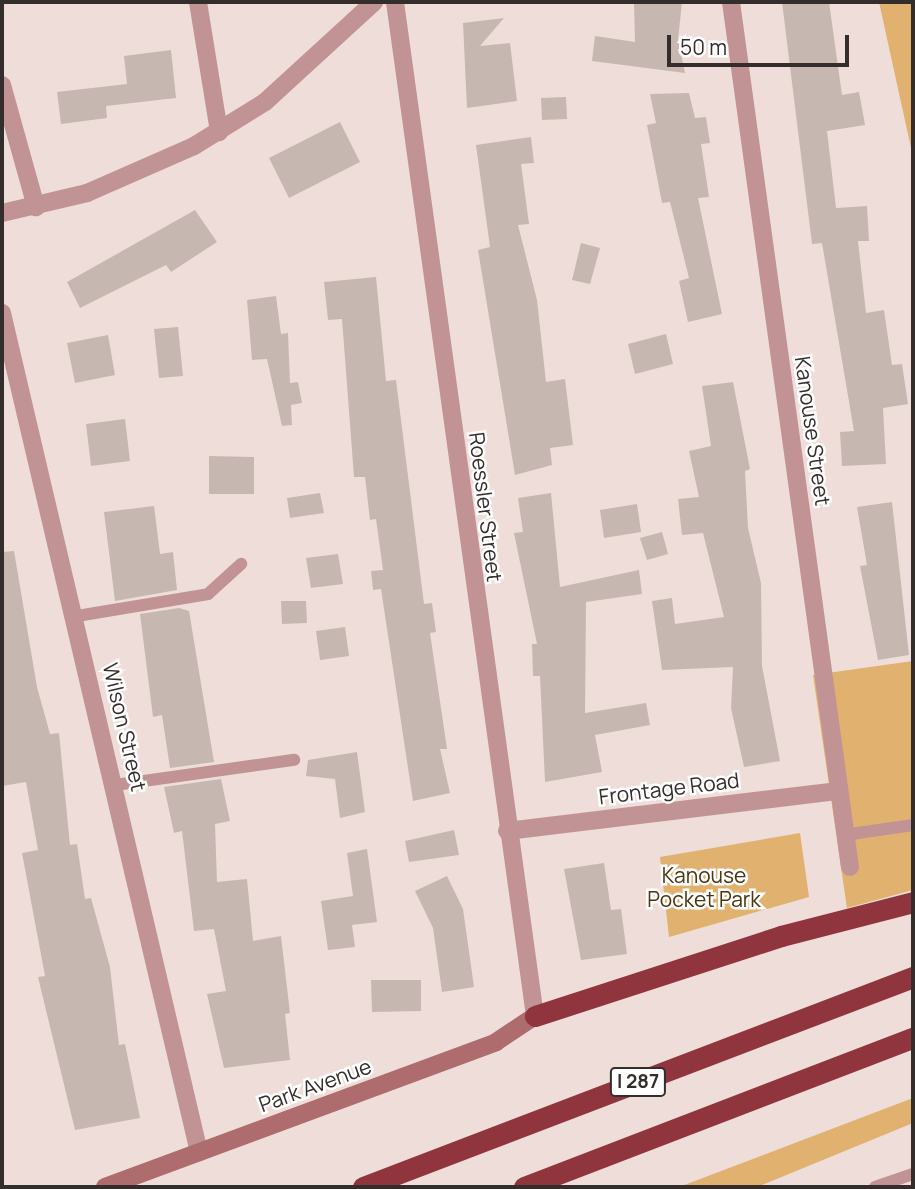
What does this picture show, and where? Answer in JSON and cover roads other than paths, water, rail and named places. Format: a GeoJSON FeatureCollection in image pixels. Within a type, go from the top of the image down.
{"type":"FeatureCollection","features":[{"type":"Feature","properties":{"kind":"highway"},"geometry":{"type":"LineString","coordinates":[[535,1016],[781,936],[913,902]]}},
{"type":"Feature","properties":{"kind":"highway","name":"I 287"},"geometry":{"type":"LineString","coordinates":[[363,1187],[913,977]]}},
{"type":"Feature","properties":{"kind":"highway"},"geometry":{"type":"LineString","coordinates":[[524,1187],[913,1038]]}},
{"type":"Feature","properties":{"kind":"street"},"geometry":{"type":"LineString","coordinates":[[198,2],[219,132]]}},
{"type":"Feature","properties":{"kind":"street"},"geometry":{"type":"LineString","coordinates":[[2,213],[36,207],[149,169],[219,132],[265,102],[374,2]]}},
{"type":"Feature","properties":{"kind":"street","name":"Roessler Street"},"geometry":{"type":"LineString","coordinates":[[395,2],[507,831],[535,1016]]}},
{"type":"Feature","properties":{"kind":"street","name":"Kanouse Street"},"geometry":{"type":"LineString","coordinates":[[731,2],[849,867]]}},
{"type":"Feature","properties":{"kind":"street"},"geometry":{"type":"LineString","coordinates":[[2,85],[36,207]]}},
{"type":"Feature","properties":{"kind":"street","name":"Wilson Street"},"geometry":{"type":"LineString","coordinates":[[2,313],[76,616],[199,1152]]}},
{"type":"Feature","properties":{"kind":"street","name":"Frontage Road"},"geometry":{"type":"LineString","coordinates":[[507,831],[837,791]]}},
{"type":"Feature","properties":{"kind":"street","name":"Park Avenue"},"geometry":{"type":"LineString","coordinates":[[105,1187],[496,1042],[535,1016]]}},
{"type":"Feature","properties":{"kind":"lane"},"geometry":{"type":"LineString","coordinates":[[76,616],[208,594],[241,564]]}},
{"type":"Feature","properties":{"kind":"lane"},"geometry":{"type":"LineString","coordinates":[[115,785],[294,760]]}},
{"type":"Feature","properties":{"kind":"lane"},"geometry":{"type":"LineString","coordinates":[[844,835],[913,825]]}},
{"type":"Feature","properties":{"kind":"lane"},"geometry":{"type":"LineString","coordinates":[[875,1187],[913,1174]]}},
{"type":"Feature","properties":{"kind":"park label","name":"Kanouse Pocket Park"},"geometry":{"type":"Point","coordinates":[704,887]}}]}
